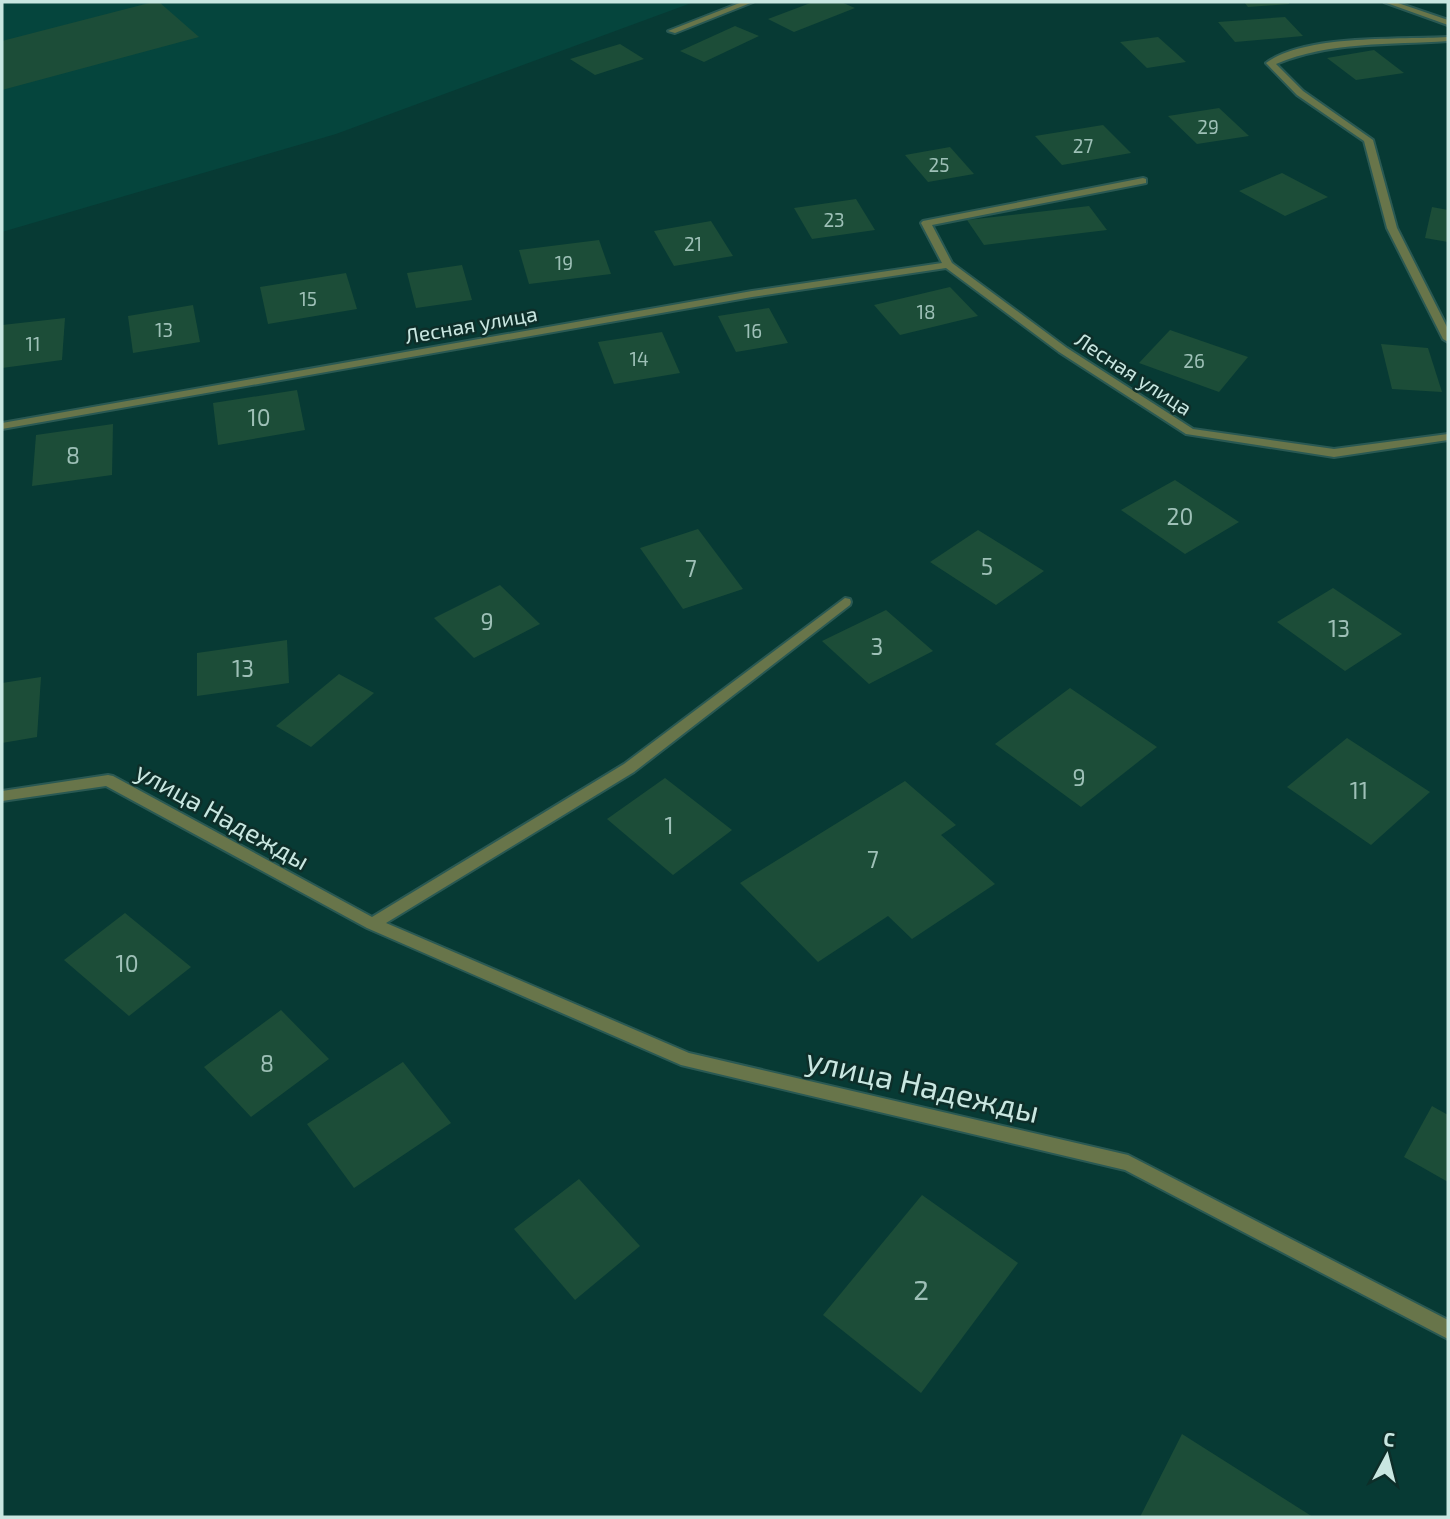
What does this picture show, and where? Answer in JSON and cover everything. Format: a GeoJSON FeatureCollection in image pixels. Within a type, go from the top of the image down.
{"type":"FeatureCollection","features":[{"type":"Feature","properties":{"kind":"street"},"geometry":{"type":"LineString","coordinates":[[672,31],[749,2]]}},
{"type":"Feature","properties":{"kind":"street"},"geometry":{"type":"LineString","coordinates":[[1388,2],[1448,23]]}},
{"type":"Feature","properties":{"kind":"street"},"geometry":{"type":"LineString","coordinates":[[1448,39],[1291,52],[1270,63],[1300,93],[1368,140],[1392,228],[1448,340]]}},
{"type":"Feature","properties":{"kind":"street","name":"Лесная улица"},"geometry":{"type":"LineString","coordinates":[[1143,181],[926,223],[948,265],[1063,350],[1190,432],[1334,453],[1448,437]]}},
{"type":"Feature","properties":{"kind":"street","name":"Лесная улица"},"geometry":{"type":"LineString","coordinates":[[2,426],[738,296],[948,265]]}},
{"type":"Feature","properties":{"kind":"street"},"geometry":{"type":"LineString","coordinates":[[372,924],[629,768],[845,602]]}},
{"type":"Feature","properties":{"kind":"street","name":"улица Надежды"},"geometry":{"type":"LineString","coordinates":[[2,796],[108,780],[372,924],[687,1060],[1128,1163],[1448,1330]]}},
{"type":"Feature","properties":{"kind":"shaded area"},"geometry":{"type":"Polygon","coordinates":[[[2,2],[694,2],[336,134],[2,232],[2,2]]]}},
{"type":"Feature","properties":{"kind":"building"},"geometry":{"type":"Polygon","coordinates":[[[159,2],[199,37],[2,90],[2,41],[159,2]]]}},
{"type":"Feature","properties":{"kind":"building"},"geometry":{"type":"Polygon","coordinates":[[[813,2],[841,2],[855,8],[794,32],[768,19],[813,2]]]}},
{"type":"Feature","properties":{"kind":"building"},"geometry":{"type":"Polygon","coordinates":[[[1244,2],[1289,2],[1289,4],[1248,7],[1244,2]]]}},
{"type":"Feature","properties":{"kind":"building"},"geometry":{"type":"Polygon","coordinates":[[[1285,17],[1303,36],[1235,42],[1218,22],[1285,17]]]}},
{"type":"Feature","properties":{"kind":"building"},"geometry":{"type":"Polygon","coordinates":[[[735,26],[759,36],[704,62],[680,51],[735,26]]]}},
{"type":"Feature","properties":{"kind":"building"},"geometry":{"type":"Polygon","coordinates":[[[1158,37],[1186,62],[1147,68],[1120,42],[1158,37]]]}},
{"type":"Feature","properties":{"kind":"building"},"geometry":{"type":"Polygon","coordinates":[[[620,44],[644,59],[595,75],[570,59],[620,44]]]}},
{"type":"Feature","properties":{"kind":"building"},"geometry":{"type":"Polygon","coordinates":[[[1374,50],[1404,73],[1356,80],[1327,58],[1374,50]]]}},
{"type":"Feature","properties":{"kind":"building"},"geometry":{"type":"Polygon","coordinates":[[[1219,108],[1249,136],[1197,144],[1168,116],[1219,108]]]}},
{"type":"Feature","properties":{"kind":"building"},"geometry":{"type":"Polygon","coordinates":[[[1103,125],[1131,153],[1062,165],[1035,136],[1103,125]]]}},
{"type":"Feature","properties":{"kind":"building"},"geometry":{"type":"Polygon","coordinates":[[[950,147],[974,174],[928,182],[905,155],[950,147]]]}},
{"type":"Feature","properties":{"kind":"building"},"geometry":{"type":"Polygon","coordinates":[[[1282,173],[1328,197],[1285,216],[1239,191],[1282,173]]]}},
{"type":"Feature","properties":{"kind":"building"},"geometry":{"type":"Polygon","coordinates":[[[856,199],[875,230],[812,239],[794,208],[856,199]]]}},
{"type":"Feature","properties":{"kind":"building"},"geometry":{"type":"Polygon","coordinates":[[[1089,206],[1107,230],[984,245],[967,220],[1089,206]]]}},
{"type":"Feature","properties":{"kind":"building"},"geometry":{"type":"Polygon","coordinates":[[[1432,207],[1448,210],[1448,242],[1425,238],[1432,207]]]}},
{"type":"Feature","properties":{"kind":"building"},"geometry":{"type":"Polygon","coordinates":[[[711,221],[733,256],[674,266],[654,231],[711,221]]]}},
{"type":"Feature","properties":{"kind":"building"},"geometry":{"type":"Polygon","coordinates":[[[599,240],[611,274],[529,284],[519,250],[599,240]]]}},
{"type":"Feature","properties":{"kind":"building"},"geometry":{"type":"Polygon","coordinates":[[[462,265],[472,300],[416,308],[407,273],[462,265]]]}},
{"type":"Feature","properties":{"kind":"building"},"geometry":{"type":"Polygon","coordinates":[[[346,273],[357,309],[268,324],[260,287],[346,273]]]}},
{"type":"Feature","properties":{"kind":"building"},"geometry":{"type":"Polygon","coordinates":[[[950,287],[978,316],[900,335],[874,305],[950,287]]]}},
{"type":"Feature","properties":{"kind":"building"},"geometry":{"type":"Polygon","coordinates":[[[193,305],[200,342],[133,353],[128,316],[193,305]]]}},
{"type":"Feature","properties":{"kind":"building"},"geometry":{"type":"Polygon","coordinates":[[[769,308],[788,343],[736,352],[718,316],[769,308]]]}},
{"type":"Feature","properties":{"kind":"building"},"geometry":{"type":"Polygon","coordinates":[[[65,318],[62,360],[2,368],[2,325],[65,318]]]}},
{"type":"Feature","properties":{"kind":"building"},"geometry":{"type":"Polygon","coordinates":[[[1170,330],[1248,357],[1219,392],[1139,363],[1170,330]]]}},
{"type":"Feature","properties":{"kind":"building"},"geometry":{"type":"Polygon","coordinates":[[[662,332],[680,373],[614,384],[598,342],[662,332]]]}},
{"type":"Feature","properties":{"kind":"building"},"geometry":{"type":"Polygon","coordinates":[[[1381,344],[1428,348],[1442,392],[1392,389],[1381,344]]]}},
{"type":"Feature","properties":{"kind":"building"},"geometry":{"type":"Polygon","coordinates":[[[297,390],[305,430],[218,445],[213,403],[297,390]]]}},
{"type":"Feature","properties":{"kind":"building"},"geometry":{"type":"Polygon","coordinates":[[[113,424],[112,475],[32,486],[36,435],[113,424]]]}},
{"type":"Feature","properties":{"kind":"building"},"geometry":{"type":"Polygon","coordinates":[[[1175,480],[1239,522],[1185,554],[1121,510],[1175,480]]]}},
{"type":"Feature","properties":{"kind":"building"},"geometry":{"type":"Polygon","coordinates":[[[698,529],[743,589],[683,609],[640,548],[698,529]]]}},
{"type":"Feature","properties":{"kind":"building"},"geometry":{"type":"Polygon","coordinates":[[[978,530],[1044,571],[996,605],[930,562],[978,530]]]}},
{"type":"Feature","properties":{"kind":"building"},"geometry":{"type":"Polygon","coordinates":[[[500,585],[540,624],[474,658],[434,618],[500,585]]]}},
{"type":"Feature","properties":{"kind":"building"},"geometry":{"type":"Polygon","coordinates":[[[1333,588],[1402,634],[1345,671],[1277,622],[1333,588]]]}},
{"type":"Feature","properties":{"kind":"building"},"geometry":{"type":"Polygon","coordinates":[[[886,610],[933,651],[869,684],[822,641],[886,610]]]}},
{"type":"Feature","properties":{"kind":"building"},"geometry":{"type":"Polygon","coordinates":[[[287,640],[289,683],[197,696],[197,653],[287,640]]]}},
{"type":"Feature","properties":{"kind":"building"},"geometry":{"type":"Polygon","coordinates":[[[339,674],[374,693],[311,747],[276,726],[339,674]]]}},
{"type":"Feature","properties":{"kind":"building"},"geometry":{"type":"Polygon","coordinates":[[[41,677],[37,737],[2,743],[2,683],[41,677]]]}},
{"type":"Feature","properties":{"kind":"building"},"geometry":{"type":"Polygon","coordinates":[[[1070,688],[1157,747],[1081,807],[995,744],[1070,688]]]}},
{"type":"Feature","properties":{"kind":"building"},"geometry":{"type":"Polygon","coordinates":[[[1347,738],[1430,792],[1371,845],[1287,787],[1347,738]]]}},
{"type":"Feature","properties":{"kind":"building"},"geometry":{"type":"Polygon","coordinates":[[[665,778],[732,830],[673,875],[607,819],[665,778]]]}},
{"type":"Feature","properties":{"kind":"building"},"geometry":{"type":"Polygon","coordinates":[[[905,781],[956,825],[941,835],[995,884],[912,939],[888,916],[818,962],[740,883],[905,781]]]}},
{"type":"Feature","properties":{"kind":"building"},"geometry":{"type":"Polygon","coordinates":[[[125,913],[191,967],[129,1016],[64,960],[125,913]]]}},
{"type":"Feature","properties":{"kind":"building"},"geometry":{"type":"Polygon","coordinates":[[[281,1010],[329,1059],[251,1117],[204,1067],[281,1010]]]}},
{"type":"Feature","properties":{"kind":"building"},"geometry":{"type":"Polygon","coordinates":[[[403,1062],[451,1123],[354,1188],[307,1124],[403,1062]]]}},
{"type":"Feature","properties":{"kind":"building"},"geometry":{"type":"Polygon","coordinates":[[[1432,1106],[1448,1115],[1448,1182],[1404,1157],[1432,1106]]]}},
{"type":"Feature","properties":{"kind":"building"},"geometry":{"type":"Polygon","coordinates":[[[579,1179],[640,1246],[575,1300],[514,1229],[579,1179]]]}},
{"type":"Feature","properties":{"kind":"building"},"geometry":{"type":"Polygon","coordinates":[[[922,1195],[1018,1263],[921,1393],[823,1315],[922,1195]]]}},
{"type":"Feature","properties":{"kind":"building"},"geometry":{"type":"Polygon","coordinates":[[[1182,1434],[1313,1517],[1140,1517],[1182,1434]]]}}]}
